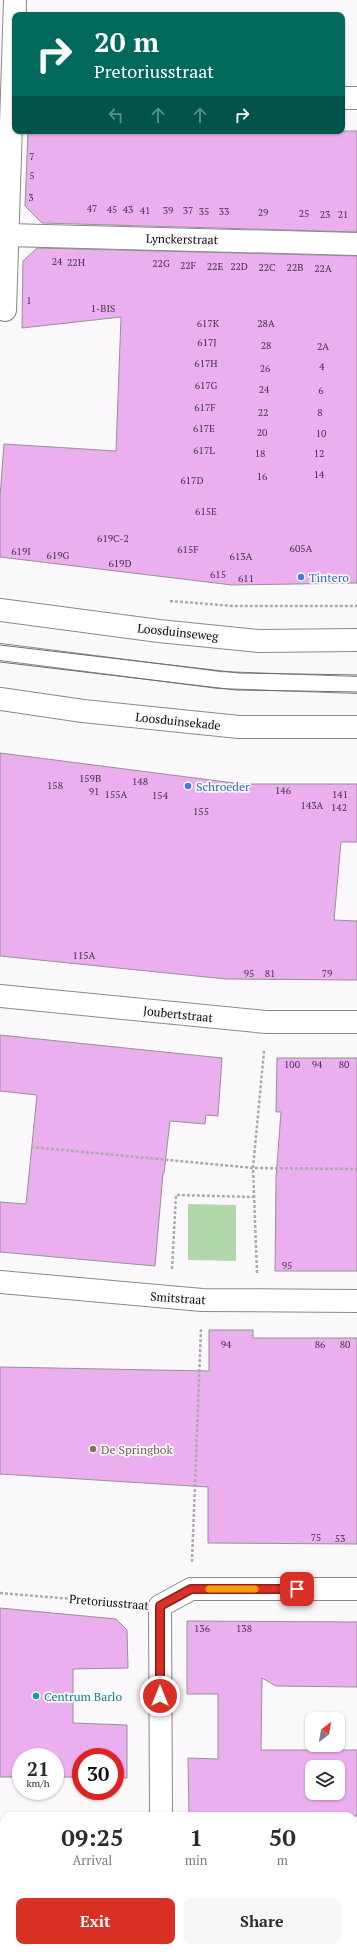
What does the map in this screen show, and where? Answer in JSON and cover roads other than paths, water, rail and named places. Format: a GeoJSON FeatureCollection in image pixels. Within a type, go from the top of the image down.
{"type":"FeatureCollection","features":[{"type":"Feature","properties":{"kind":"street"},"geometry":{"type":"LineString","coordinates":[[15,0],[15,12]]}},
{"type":"Feature","properties":{"kind":"street"},"geometry":{"type":"LineString","coordinates":[[345,98],[357,98]]}},
{"type":"Feature","properties":{"kind":"street"},"geometry":{"type":"LineString","coordinates":[[5,310],[12,107]]}},
{"type":"Feature","properties":{"kind":"street","name":"Lynckerstraat"},"geometry":{"type":"LineString","coordinates":[[7,235],[357,244]]}},
{"type":"Feature","properties":{"kind":"street","name":"Loosduinseweg"},"geometry":{"type":"LineString","coordinates":[[0,610],[159,631],[258,641],[357,640]]}},
{"type":"Feature","properties":{"kind":"street","name":"Loosduinsekade"},"geometry":{"type":"LineString","coordinates":[[0,699],[83,711],[239,727],[357,727]]}},
{"type":"Feature","properties":{"kind":"street","name":"Joubertstraat"},"geometry":{"type":"LineString","coordinates":[[0,996],[266,1022],[357,1022]]}},
{"type":"Feature","properties":{"kind":"street","name":"Smitstraat"},"geometry":{"type":"LineString","coordinates":[[0,1282],[202,1300],[357,1301]]}},
{"type":"Feature","properties":{"kind":"street","name":"Pretoriusstraat"},"geometry":{"type":"LineString","coordinates":[[162,1812],[160,1606],[191,1589],[357,1589]]}},
{"type":"Feature","properties":{"kind":"lane"},"geometry":{"type":"LineString","coordinates":[[0,652],[219,680],[357,685]]}},
{"type":"Feature","properties":{"kind":"tram line"},"geometry":{"type":"LineString","coordinates":[[0,645],[239,673],[357,675]]}},
{"type":"Feature","properties":{"kind":"tram line"},"geometry":{"type":"LineString","coordinates":[[0,662],[236,690],[357,692]]}},
{"type":"Feature","properties":{"kind":"place","name":"Tintero"},"geometry":{"type":"Point","coordinates":[301,577]}},
{"type":"Feature","properties":{"kind":"place","name":"Schroeder"},"geometry":{"type":"Point","coordinates":[188,786]}},
{"type":"Feature","properties":{"kind":"place","name":"De Springbok"},"geometry":{"type":"Point","coordinates":[93,1449]}},
{"type":"Feature","properties":{"kind":"place","name":"Centrum Barlo"},"geometry":{"type":"Point","coordinates":[36,1696]}}]}
